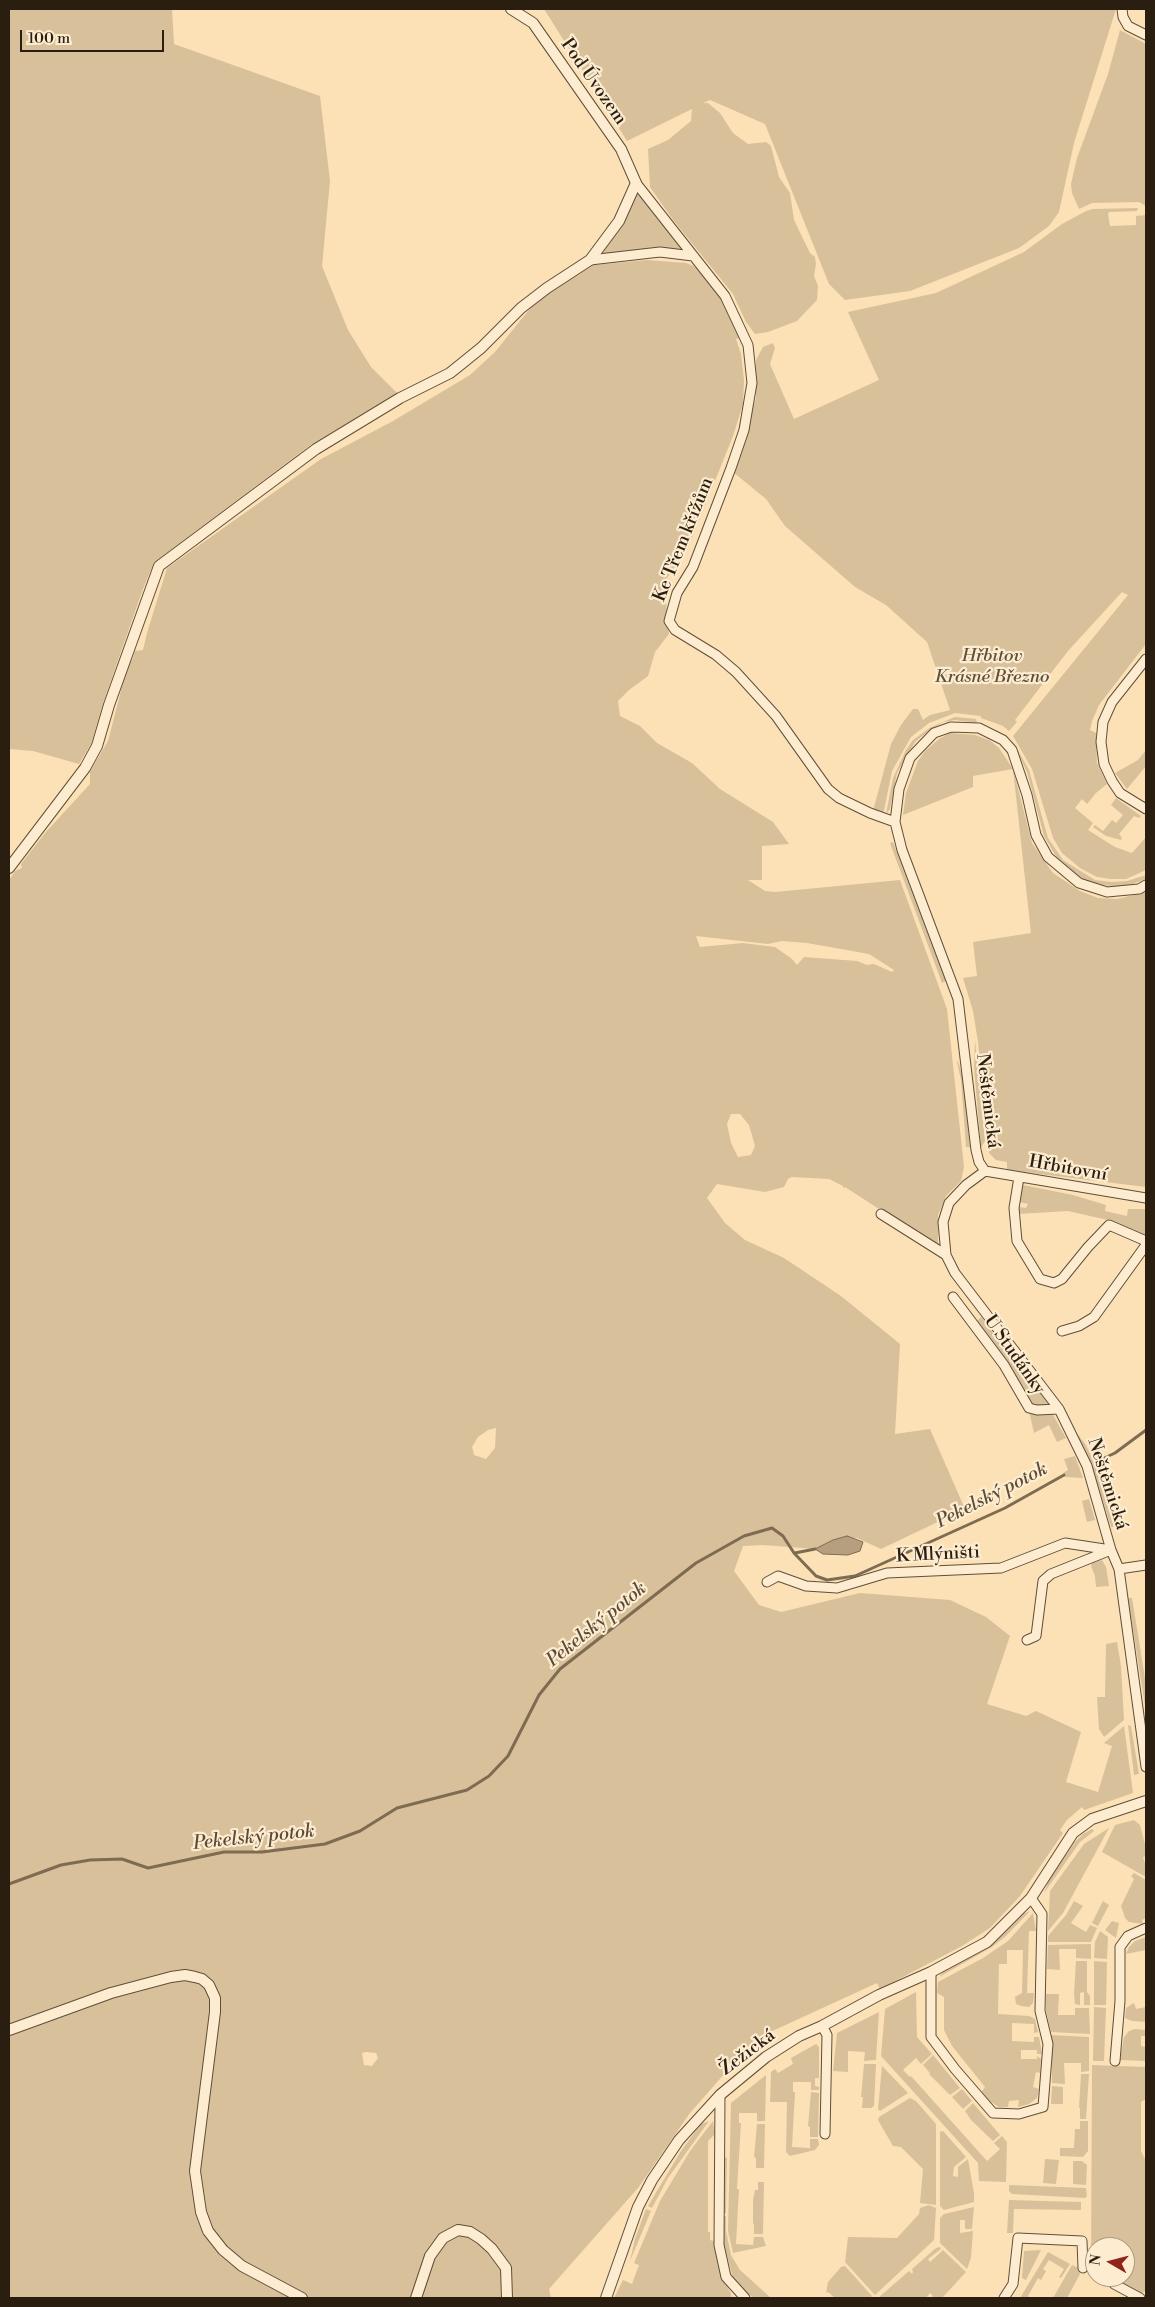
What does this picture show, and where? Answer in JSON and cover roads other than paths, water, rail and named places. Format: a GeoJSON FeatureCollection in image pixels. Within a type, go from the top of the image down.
{"type":"FeatureCollection","features":[{"type":"Feature","properties":{"kind":"street","name":"Pod Úvozem"},"geometry":{"type":"LineString","coordinates":[[512,9],[533,23],[620,149],[636,184]]}},
{"type":"Feature","properties":{"kind":"street"},"geometry":{"type":"LineString","coordinates":[[1122,9],[1123,17],[1128,26],[1146,35]]}},
{"type":"Feature","properties":{"kind":"street"},"geometry":{"type":"LineString","coordinates":[[9,868],[85,768],[97,746],[116,686],[159,566],[316,449],[400,398],[450,373],[481,348],[521,308],[547,288],[590,260],[619,221],[636,184],[693,256]]}},
{"type":"Feature","properties":{"kind":"street"},"geometry":{"type":"LineString","coordinates":[[590,260],[660,252],[693,256]]}},
{"type":"Feature","properties":{"kind":"street","name":"Ke Třem křížům"},"geometry":{"type":"LineString","coordinates":[[693,256],[725,296],[748,345],[752,383],[744,430],[693,567],[677,593],[669,622],[675,630],[716,655],[736,672],[776,716],[828,789],[839,798],[894,822]]}},
{"type":"Feature","properties":{"kind":"street"},"geometry":{"type":"LineString","coordinates":[[1146,659],[1112,702],[1104,722],[1101,742],[1104,764],[1120,793],[1146,809]]}},
{"type":"Feature","properties":{"kind":"street","name":"Neštěmická"},"geometry":{"type":"LineString","coordinates":[[1146,885],[1139,889],[1107,892],[1079,883],[1048,857],[1036,835],[1028,795],[1012,750],[1003,740],[979,728],[951,727],[934,733],[910,758],[899,789],[894,822],[902,850],[958,1000],[976,1150],[979,1162],[985,1171],[966,1185],[949,1203],[943,1222],[946,1255],[955,1273],[1059,1409],[1087,1466],[1111,1550],[1119,1569],[1146,1767]]}},
{"type":"Feature","properties":{"kind":"street","name":"Hřbitovní"},"geometry":{"type":"LineString","coordinates":[[985,1171],[1146,1198]]}},
{"type":"Feature","properties":{"kind":"street"},"geometry":{"type":"LineString","coordinates":[[1019,1177],[1014,1208],[1017,1241],[1040,1279],[1054,1283],[1062,1279],[1109,1225],[1146,1242]]}},
{"type":"Feature","properties":{"kind":"street"},"geometry":{"type":"LineString","coordinates":[[881,1214],[946,1255]]}},
{"type":"Feature","properties":{"kind":"street"},"geometry":{"type":"LineString","coordinates":[[1062,1331],[1079,1326],[1094,1317],[1146,1246]]}},
{"type":"Feature","properties":{"kind":"street","name":"U Studánky"},"geometry":{"type":"LineString","coordinates":[[953,1297],[1004,1366],[1029,1408],[1037,1410],[1059,1409]]}},
{"type":"Feature","properties":{"kind":"street","name":"K Mlýništi"},"geometry":{"type":"LineString","coordinates":[[767,1582],[778,1576],[806,1586],[838,1588],[887,1573],[1001,1568],[1066,1544],[1111,1550]]}},
{"type":"Feature","properties":{"kind":"street"},"geometry":{"type":"LineString","coordinates":[[1027,1640],[1036,1636],[1044,1581],[1051,1574],[1111,1550]]}},
{"type":"Feature","properties":{"kind":"street"},"geometry":{"type":"LineString","coordinates":[[1119,1569],[1146,1565]]}},
{"type":"Feature","properties":{"kind":"street","name":"Žežická"},"geometry":{"type":"LineString","coordinates":[[745,2298],[726,2277],[719,2245],[720,2095],[766,2057],[799,2036],[822,2026],[879,1995],[931,1972],[987,1942],[1031,1898],[1074,1833],[1092,1820],[1146,1801]]}},
{"type":"Feature","properties":{"kind":"street"},"geometry":{"type":"LineString","coordinates":[[931,1972],[931,2037],[993,2113],[1019,2114],[1043,2107],[1048,2044],[1040,2011],[1042,1914],[1031,1898]]}},
{"type":"Feature","properties":{"kind":"street"},"geometry":{"type":"LineString","coordinates":[[1115,2061],[1120,2001],[1120,1947],[1128,1936],[1146,1928]]}},
{"type":"Feature","properties":{"kind":"street"},"geometry":{"type":"LineString","coordinates":[[9,2030],[111,1993],[171,1977],[185,1975],[202,1979],[209,1986],[215,1998],[214,2023],[195,2171],[196,2191],[208,2232],[223,2250],[242,2266],[302,2298]]}},
{"type":"Feature","properties":{"kind":"street"},"geometry":{"type":"LineString","coordinates":[[822,2026],[827,2035],[825,2134]]}},
{"type":"Feature","properties":{"kind":"street"},"geometry":{"type":"LineString","coordinates":[[606,2298],[638,2207],[652,2180],[679,2140],[720,2095]]}},
{"type":"Feature","properties":{"kind":"street"},"geometry":{"type":"LineString","coordinates":[[416,2298],[430,2256],[443,2238],[458,2230],[470,2232],[481,2239],[492,2249],[506,2268],[507,2298]]}},
{"type":"Feature","properties":{"kind":"street"},"geometry":{"type":"LineString","coordinates":[[1004,2298],[1009,2292],[1015,2274],[1018,2238],[1082,2241],[1083,2268]]}},
{"type":"Feature","properties":{"kind":"street"},"geometry":{"type":"LineString","coordinates":[[1120,2287],[1140,2298]]}},
{"type":"Feature","properties":{"kind":"waterway","name":"Pekelský potok"},"geometry":{"type":"LineString","coordinates":[[1100,1460],[1115,1453],[1146,1430]]}},
{"type":"Feature","properties":{"kind":"waterway","name":"Pekelský potok"},"geometry":{"type":"LineString","coordinates":[[9,1884],[61,1865],[90,1860],[122,1859],[148,1868],[224,1852],[262,1852],[325,1844],[360,1831],[397,1808],[467,1790],[489,1776],[508,1756],[539,1695],[560,1669],[696,1563],[744,1536],[772,1528],[783,1536],[794,1553],[816,1576],[827,1580],[855,1576],[1005,1508],[1064,1475]]}},
{"type":"Feature","properties":{"kind":"waterway"},"geometry":{"type":"LineString","coordinates":[[795,1553],[815,1549]]}},
{"type":"Feature","properties":{"kind":"park label","name":"Hřbitov Krásné Březno"},"geometry":{"type":"Point","coordinates":[992,668]}}]}
